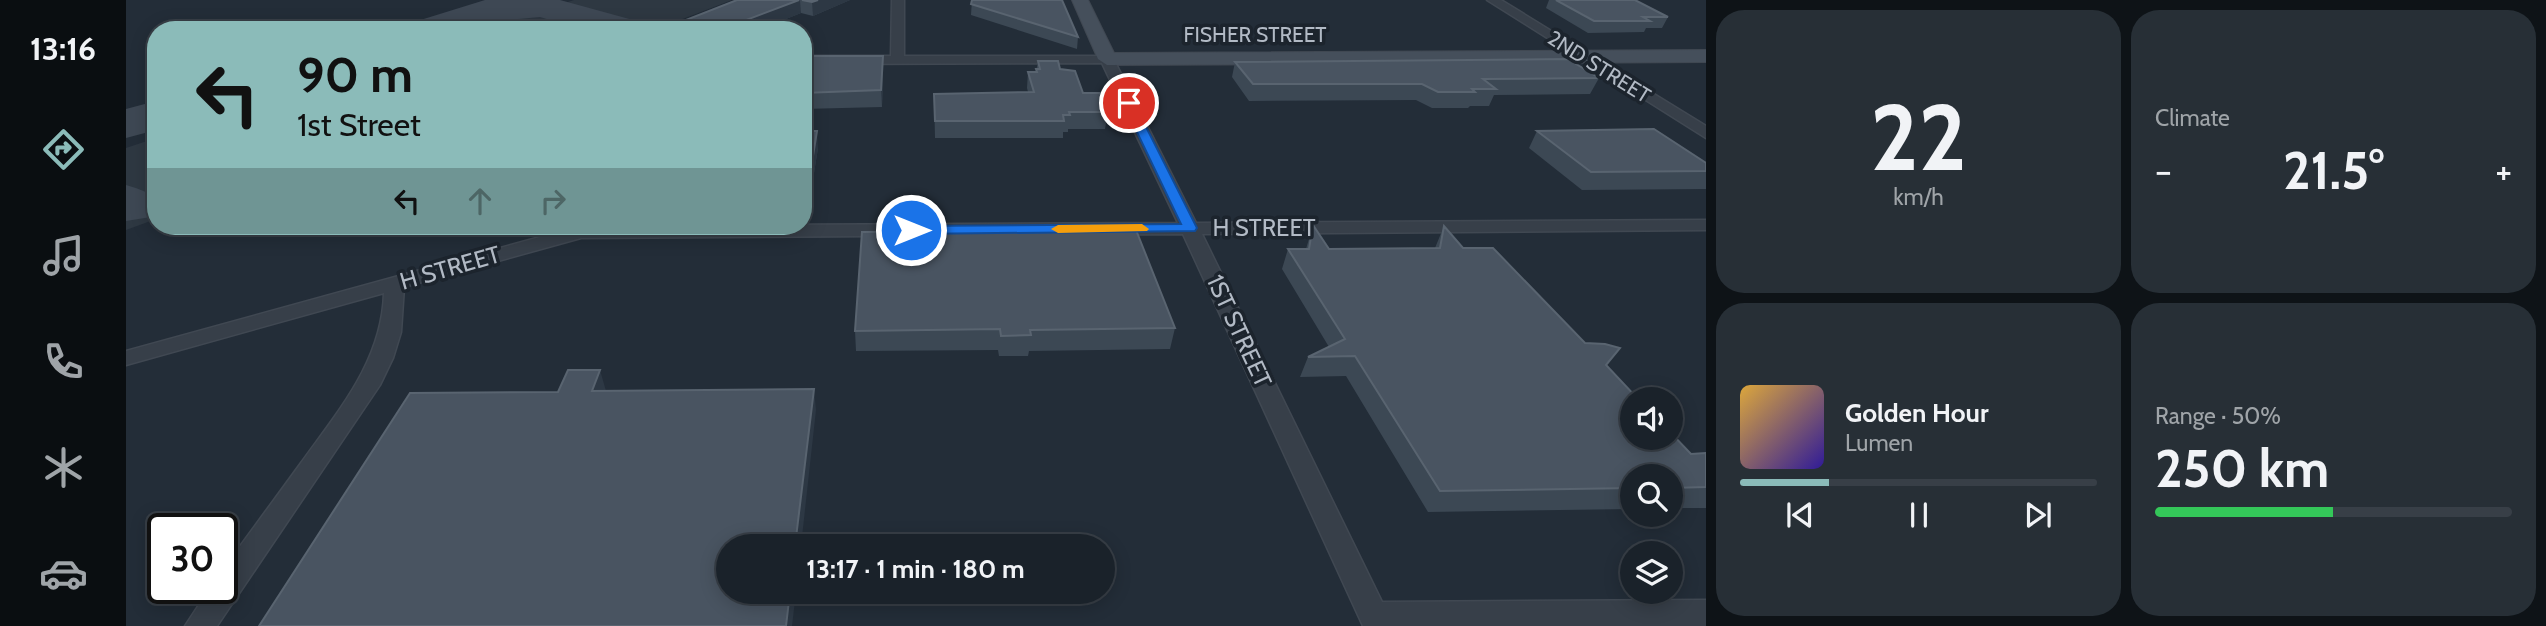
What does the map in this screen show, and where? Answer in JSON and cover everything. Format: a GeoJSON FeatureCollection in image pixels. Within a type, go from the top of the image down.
{"type":"FeatureCollection","features":[{"type":"Feature","properties":{"kind":"street"},"geometry":{"type":"LineString","coordinates":[[897,60],[898,0]]}},
{"type":"Feature","properties":{"kind":"street","name":"1ST STREET"},"geometry":{"type":"LineString","coordinates":[[1080,0],[1375,621]]}},
{"type":"Feature","properties":{"kind":"street","name":"2ND STREET"},"geometry":{"type":"LineString","coordinates":[[1493,0],[1706,133]]}},
{"type":"Feature","properties":{"kind":"street","name":"FISHER STREET"},"geometry":{"type":"LineString","coordinates":[[812,60],[1706,56]]}},
{"type":"Feature","properties":{"kind":"street","name":"H STREET"},"geometry":{"type":"LineString","coordinates":[[812,229],[1706,225]]}},
{"type":"Feature","properties":{"kind":"street","name":"H STREET"},"geometry":{"type":"LineString","coordinates":[[126,358],[561,235]]}},
{"type":"Feature","properties":{"kind":"street"},"geometry":{"type":"LineString","coordinates":[[200,626],[359,400],[380,365],[391,337],[394,284]]}},
{"type":"Feature","properties":{"kind":"street"},"geometry":{"type":"LineString","coordinates":[[1375,621],[1706,613]]}},
{"type":"Feature","properties":{"kind":"shaded area"},"geometry":{"type":"Polygon","coordinates":[[[574,0],[732,0],[677,21],[511,21],[574,0]]]}},
{"type":"Feature","properties":{"kind":"shaded area"},"geometry":{"type":"Polygon","coordinates":[[[147,141],[147,222],[126,230],[126,148],[147,141]]]}},
{"type":"Feature","properties":{"kind":"building"},"geometry":{"type":"Polygon","coordinates":[[[737,0],[799,0],[744,21],[683,21],[737,0]]]}},
{"type":"Feature","properties":{"kind":"building"},"geometry":{"type":"Polygon","coordinates":[[[972,0],[1062,0],[1078,37],[971,4],[972,0]]]}},
{"type":"Feature","properties":{"kind":"building"},"geometry":{"type":"Polygon","coordinates":[[[1556,0],[1635,0],[1668,17],[1643,17],[1650,21],[1594,21],[1556,0]]]}},
{"type":"Feature","properties":{"kind":"building"},"geometry":{"type":"Polygon","coordinates":[[[812,56],[883,56],[881,90],[812,93],[812,56]]]}},
{"type":"Feature","properties":{"kind":"building"},"geometry":{"type":"Polygon","coordinates":[[[1568,59],[1599,78],[1483,79],[1496,89],[1472,89],[1475,92],[1438,92],[1422,84],[1253,84],[1235,62],[1568,59]]]}},
{"type":"Feature","properties":{"kind":"building"},"geometry":{"type":"Polygon","coordinates":[[[1038,61],[1058,61],[1060,69],[1075,71],[1083,93],[1100,93],[1108,112],[1069,112],[1070,115],[1063,115],[1064,121],[935,121],[934,94],[1034,92],[1028,72],[1037,72],[1036,69],[1040,69],[1038,61]]]}},
{"type":"Feature","properties":{"kind":"building"},"geometry":{"type":"Polygon","coordinates":[[[1654,129],[1706,163],[1706,171],[1591,172],[1537,131],[1654,129]]]}},
{"type":"Feature","properties":{"kind":"building"},"geometry":{"type":"Polygon","coordinates":[[[812,131],[817,131],[813,156],[812,131]]]}},
{"type":"Feature","properties":{"kind":"building"},"geometry":{"type":"Polygon","coordinates":[[[1313,225],[1329,249],[1440,248],[1444,226],[1463,248],[1493,248],[1585,343],[1620,348],[1606,365],[1627,387],[1620,387],[1620,450],[1683,450],[1683,446],[1691,454],[1706,453],[1706,487],[1683,488],[1683,464],[1620,464],[1620,488],[1440,491],[1355,356],[1308,357],[1345,339],[1288,249],[1309,249],[1313,225]]]}},
{"type":"Feature","properties":{"kind":"building"},"geometry":{"type":"Polygon","coordinates":[[[985,226],[1011,226],[1013,232],[1136,230],[1175,328],[1030,330],[1031,335],[1001,336],[1000,329],[855,331],[862,232],[986,231],[985,226]]]}},
{"type":"Feature","properties":{"kind":"building"},"geometry":{"type":"Polygon","coordinates":[[[568,370],[600,370],[592,391],[814,389],[796,534],[716,534],[716,604],[789,604],[786,626],[259,626],[410,393],[558,392],[568,370]]]}},
{"type":"Feature","properties":{"kind":"taxiway"},"geometry":{"type":"LineString","coordinates":[[491,10],[523,0]]}},
{"type":"Feature","properties":{"kind":"taxiway"},"geometry":{"type":"LineString","coordinates":[[491,10],[541,6],[594,21]]}},
{"type":"Feature","properties":{"kind":"taxiway"},"geometry":{"type":"LineString","coordinates":[[456,21],[491,10]]}},
{"type":"Feature","properties":{"kind":"taxiway"},"geometry":{"type":"LineString","coordinates":[[126,124],[147,118]]}},
{"type":"Feature","properties":{"kind":"taxiway"},"geometry":{"type":"LineString","coordinates":[[126,202],[131,205]]}},
{"type":"Feature","properties":{"kind":"slow traffic"},"geometry":{"type":"LineString","coordinates":[[1058,229],[1142,229]]}},
{"type":"Feature","properties":{"kind":"route"},"geometry":{"type":"LineString","coordinates":[[911,230],[1190,228],[1129,103]]}}]}
